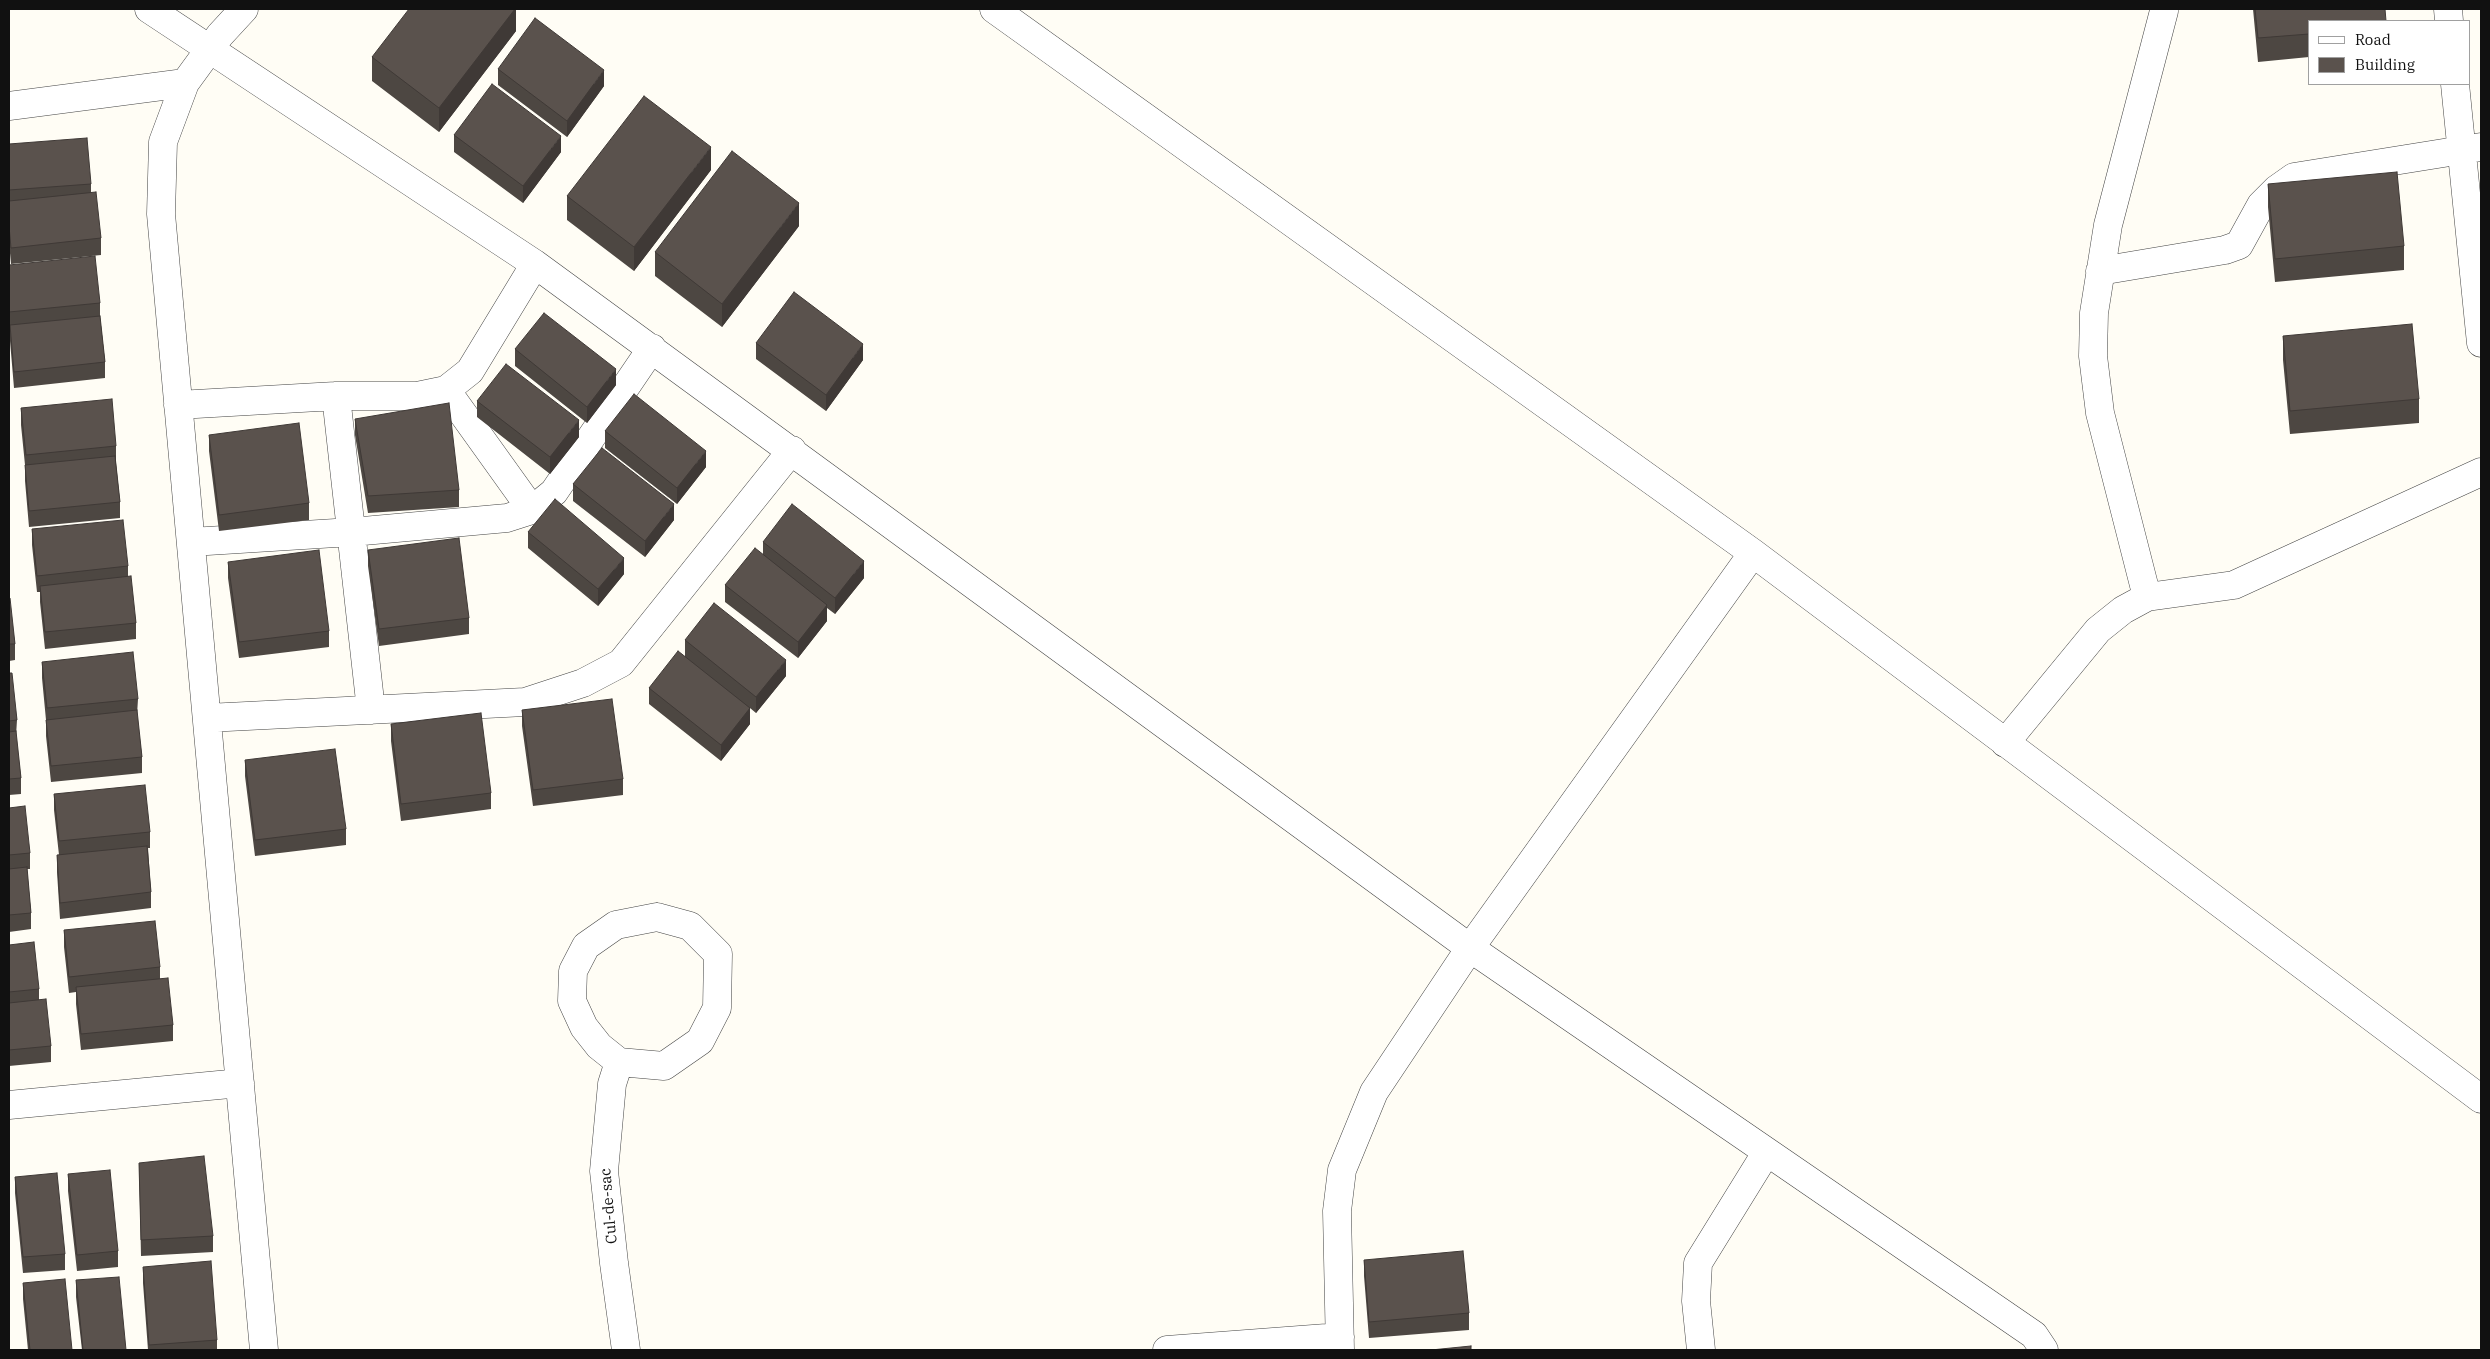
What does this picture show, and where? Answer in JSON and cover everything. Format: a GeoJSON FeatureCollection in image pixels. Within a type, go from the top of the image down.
{"type":"FeatureCollection","features":[{"type":"Feature","properties":{"kind":"street"},"geometry":{"type":"LineString","coordinates":[[149,9],[535,264],[792,450],[1470,948],[1766,1153],[2034,1334],[2044,1350]]}},
{"type":"Feature","properties":{"kind":"street"},"geometry":{"type":"LineString","coordinates":[[244,9],[209,50],[185,83],[163,142],[161,214],[264,1350]]}},
{"type":"Feature","properties":{"kind":"street"},"geometry":{"type":"LineString","coordinates":[[994,9],[1753,553],[2481,1099]]}},
{"type":"Feature","properties":{"kind":"street"},"geometry":{"type":"LineString","coordinates":[[2147,597],[2100,413],[2093,356],[2094,313],[2108,225],[2164,11]]}},
{"type":"Feature","properties":{"kind":"street"},"geometry":{"type":"LineString","coordinates":[[9,106],[185,83]]}},
{"type":"Feature","properties":{"kind":"street"},"geometry":{"type":"LineString","coordinates":[[2455,85],[2471,148],[2481,342]]}},
{"type":"Feature","properties":{"kind":"street"},"geometry":{"type":"LineString","coordinates":[[2100,271],[2225,250],[2239,245],[2261,205],[2277,188],[2294,177],[2471,148]]}},
{"type":"Feature","properties":{"kind":"street"},"geometry":{"type":"LineString","coordinates":[[178,405],[336,396],[417,396],[446,390],[470,371],[535,264]]}},
{"type":"Feature","properties":{"kind":"street"},"geometry":{"type":"LineString","coordinates":[[191,542],[352,532],[507,518],[532,510],[554,492],[652,348]]}},
{"type":"Feature","properties":{"kind":"street"},"geometry":{"type":"LineString","coordinates":[[446,390],[532,510]]}},
{"type":"Feature","properties":{"kind":"street"},"geometry":{"type":"LineString","coordinates":[[336,396],[371,710]]}},
{"type":"Feature","properties":{"kind":"street"},"geometry":{"type":"LineString","coordinates":[[207,718],[525,702],[583,683],[621,663],[792,450]]}},
{"type":"Feature","properties":{"kind":"street"},"geometry":{"type":"LineString","coordinates":[[2005,743],[2098,630],[2123,610],[2147,597],[2234,585],[2481,472]]}},
{"type":"Feature","properties":{"kind":"street"},"geometry":{"type":"LineString","coordinates":[[1167,1350],[1340,1344],[1338,1210],[1342,1170],[1374,1092],[1470,948],[1753,553]]}},
{"type":"Feature","properties":{"kind":"street"},"geometry":{"type":"LineString","coordinates":[[657,917],[690,926],[718,954],[717,1008],[700,1041],[664,1066],[619,1062],[599,1046],[584,1027],[572,1001],[572,970],[586,946],[616,925],[657,917]]}},
{"type":"Feature","properties":{"kind":"street","name":"Cul-de-sac"},"geometry":{"type":"LineString","coordinates":[[619,1062],[612,1084],[604,1171],[626,1350]]}},
{"type":"Feature","properties":{"kind":"street"},"geometry":{"type":"LineString","coordinates":[[9,1105],[240,1083]]}},
{"type":"Feature","properties":{"kind":"street"},"geometry":{"type":"LineString","coordinates":[[1701,1350],[1696,1301],[1698,1262],[1766,1153]]}},
{"type":"Feature","properties":{"kind":"building"},"geometry":{"type":"Polygon","coordinates":[[[409,9],[515,9],[439,108],[372,57],[409,9]]]}},
{"type":"Feature","properties":{"kind":"building"},"geometry":{"type":"Polygon","coordinates":[[[2255,9],[2385,9],[2386,20],[2308,20],[2308,34],[2258,38],[2255,9]]]}},
{"type":"Feature","properties":{"kind":"building"},"geometry":{"type":"Polygon","coordinates":[[[535,18],[604,70],[567,121],[498,69],[535,18]]]}},
{"type":"Feature","properties":{"kind":"building"},"geometry":{"type":"Polygon","coordinates":[[[492,84],[561,136],[523,186],[454,135],[492,84]]]}},
{"type":"Feature","properties":{"kind":"building"},"geometry":{"type":"Polygon","coordinates":[[[644,96],[711,147],[634,247],[567,196],[644,96]]]}},
{"type":"Feature","properties":{"kind":"building"},"geometry":{"type":"Polygon","coordinates":[[[87,138],[91,184],[9,190],[9,144],[87,138]]]}},
{"type":"Feature","properties":{"kind":"building"},"geometry":{"type":"Polygon","coordinates":[[[732,151],[799,203],[722,304],[655,252],[732,151]]]}},
{"type":"Feature","properties":{"kind":"building"},"geometry":{"type":"Polygon","coordinates":[[[2397,172],[2404,246],[2275,259],[2268,184],[2397,172]]]}},
{"type":"Feature","properties":{"kind":"building"},"geometry":{"type":"Polygon","coordinates":[[[96,192],[101,238],[11,248],[9,201],[96,192]]]}},
{"type":"Feature","properties":{"kind":"building"},"geometry":{"type":"Polygon","coordinates":[[[95,256],[100,303],[9,312],[9,265],[95,256]]]}},
{"type":"Feature","properties":{"kind":"building"},"geometry":{"type":"Polygon","coordinates":[[[794,292],[863,344],[826,395],[756,343],[794,292]]]}},
{"type":"Feature","properties":{"kind":"building"},"geometry":{"type":"Polygon","coordinates":[[[544,313],[616,369],[587,407],[515,349],[544,313]]]}},
{"type":"Feature","properties":{"kind":"building"},"geometry":{"type":"Polygon","coordinates":[[[100,316],[105,362],[14,372],[10,325],[100,316]]]}},
{"type":"Feature","properties":{"kind":"building"},"geometry":{"type":"Polygon","coordinates":[[[2412,324],[2419,399],[2290,411],[2283,336],[2412,324]]]}},
{"type":"Feature","properties":{"kind":"building"},"geometry":{"type":"Polygon","coordinates":[[[506,364],[579,420],[550,457],[477,401],[506,364]]]}},
{"type":"Feature","properties":{"kind":"building"},"geometry":{"type":"Polygon","coordinates":[[[634,394],[706,451],[677,488],[605,431],[634,394]]]}},
{"type":"Feature","properties":{"kind":"building"},"geometry":{"type":"Polygon","coordinates":[[[112,399],[116,446],[26,455],[21,408],[112,399]]]}},
{"type":"Feature","properties":{"kind":"building"},"geometry":{"type":"Polygon","coordinates":[[[449,403],[459,490],[368,496],[355,419],[449,403]]]}},
{"type":"Feature","properties":{"kind":"building"},"geometry":{"type":"Polygon","coordinates":[[[299,423],[309,503],[219,515],[209,435],[299,423]]]}},
{"type":"Feature","properties":{"kind":"building"},"geometry":{"type":"Polygon","coordinates":[[[602,448],[674,504],[645,541],[573,484],[602,448]]]}},
{"type":"Feature","properties":{"kind":"building"},"geometry":{"type":"Polygon","coordinates":[[[115,456],[120,502],[29,511],[25,465],[115,456]]]}},
{"type":"Feature","properties":{"kind":"building"},"geometry":{"type":"Polygon","coordinates":[[[555,499],[624,558],[598,589],[528,532],[555,499]]]}},
{"type":"Feature","properties":{"kind":"building"},"geometry":{"type":"Polygon","coordinates":[[[792,504],[864,561],[835,598],[763,542],[792,504]]]}},
{"type":"Feature","properties":{"kind":"building"},"geometry":{"type":"Polygon","coordinates":[[[123,520],[128,566],[37,576],[32,529],[123,520]]]}},
{"type":"Feature","properties":{"kind":"building"},"geometry":{"type":"Polygon","coordinates":[[[459,538],[469,618],[379,629],[368,550],[459,538]]]}},
{"type":"Feature","properties":{"kind":"building"},"geometry":{"type":"Polygon","coordinates":[[[755,548],[827,605],[798,642],[725,585],[755,548]]]}},
{"type":"Feature","properties":{"kind":"building"},"geometry":{"type":"Polygon","coordinates":[[[319,550],[329,631],[239,642],[228,562],[319,550]]]}},
{"type":"Feature","properties":{"kind":"building"},"geometry":{"type":"Polygon","coordinates":[[[131,576],[136,623],[45,632],[40,586],[131,576]]]}},
{"type":"Feature","properties":{"kind":"building"},"geometry":{"type":"Polygon","coordinates":[[[10,598],[15,644],[9,644],[10,598]]]}},
{"type":"Feature","properties":{"kind":"building"},"geometry":{"type":"Polygon","coordinates":[[[714,603],[786,660],[756,697],[685,640],[714,603]]]}},
{"type":"Feature","properties":{"kind":"building"},"geometry":{"type":"Polygon","coordinates":[[[678,651],[750,708],[721,745],[649,688],[678,651]]]}},
{"type":"Feature","properties":{"kind":"building"},"geometry":{"type":"Polygon","coordinates":[[[133,652],[138,699],[47,708],[42,662],[133,652]]]}},
{"type":"Feature","properties":{"kind":"building"},"geometry":{"type":"Polygon","coordinates":[[[9,673],[12,673],[17,720],[9,721],[9,673]]]}},
{"type":"Feature","properties":{"kind":"building"},"geometry":{"type":"Polygon","coordinates":[[[612,699],[623,779],[533,790],[522,710],[612,699]]]}},
{"type":"Feature","properties":{"kind":"building"},"geometry":{"type":"Polygon","coordinates":[[[137,710],[142,757],[51,766],[46,720],[137,710]]]}},
{"type":"Feature","properties":{"kind":"building"},"geometry":{"type":"Polygon","coordinates":[[[481,713],[491,793],[401,804],[391,724],[481,713]]]}},
{"type":"Feature","properties":{"kind":"building"},"geometry":{"type":"Polygon","coordinates":[[[16,731],[21,778],[9,779],[9,732],[16,731]]]}},
{"type":"Feature","properties":{"kind":"building"},"geometry":{"type":"Polygon","coordinates":[[[335,749],[346,829],[255,840],[245,760],[335,749]]]}},
{"type":"Feature","properties":{"kind":"building"},"geometry":{"type":"Polygon","coordinates":[[[145,785],[150,832],[59,841],[54,794],[145,785]]]}},
{"type":"Feature","properties":{"kind":"building"},"geometry":{"type":"Polygon","coordinates":[[[25,806],[30,853],[9,855],[9,808],[25,806]]]}},
{"type":"Feature","properties":{"kind":"building"},"geometry":{"type":"Polygon","coordinates":[[[147,846],[151,892],[60,903],[57,855],[147,846]]]}},
{"type":"Feature","properties":{"kind":"building"},"geometry":{"type":"Polygon","coordinates":[[[27,867],[31,913],[9,915],[9,869],[27,867]]]}},
{"type":"Feature","properties":{"kind":"building"},"geometry":{"type":"Polygon","coordinates":[[[155,921],[160,967],[69,977],[64,930],[155,921]]]}},
{"type":"Feature","properties":{"kind":"building"},"geometry":{"type":"Polygon","coordinates":[[[34,942],[39,989],[9,992],[9,945],[34,942]]]}},
{"type":"Feature","properties":{"kind":"building"},"geometry":{"type":"Polygon","coordinates":[[[168,978],[173,1025],[81,1034],[76,987],[168,978]]]}},
{"type":"Feature","properties":{"kind":"building"},"geometry":{"type":"Polygon","coordinates":[[[46,999],[51,1046],[9,1050],[9,1003],[46,999]]]}},
{"type":"Feature","properties":{"kind":"building"},"geometry":{"type":"Polygon","coordinates":[[[204,1156],[213,1236],[141,1240],[139,1163],[204,1156]]]}},
{"type":"Feature","properties":{"kind":"building"},"geometry":{"type":"Polygon","coordinates":[[[110,1170],[118,1251],[77,1255],[68,1174],[110,1170]]]}},
{"type":"Feature","properties":{"kind":"building"},"geometry":{"type":"Polygon","coordinates":[[[57,1173],[65,1254],[23,1257],[15,1177],[57,1173]]]}},
{"type":"Feature","properties":{"kind":"building"},"geometry":{"type":"Polygon","coordinates":[[[1463,1251],[1469,1313],[1369,1322],[1364,1260],[1463,1251]]]}},
{"type":"Feature","properties":{"kind":"building"},"geometry":{"type":"Polygon","coordinates":[[[211,1261],[217,1340],[149,1345],[143,1267],[211,1261]]]}},
{"type":"Feature","properties":{"kind":"building"},"geometry":{"type":"Polygon","coordinates":[[[119,1277],[126,1350],[83,1350],[76,1280],[119,1277]]]}},
{"type":"Feature","properties":{"kind":"building"},"geometry":{"type":"Polygon","coordinates":[[[65,1279],[72,1350],[30,1350],[23,1283],[65,1279]]]}},
{"type":"Feature","properties":{"kind":"building"},"geometry":{"type":"Polygon","coordinates":[[[1471,1346],[1471,1350],[1431,1350],[1471,1346]]]}}]}
